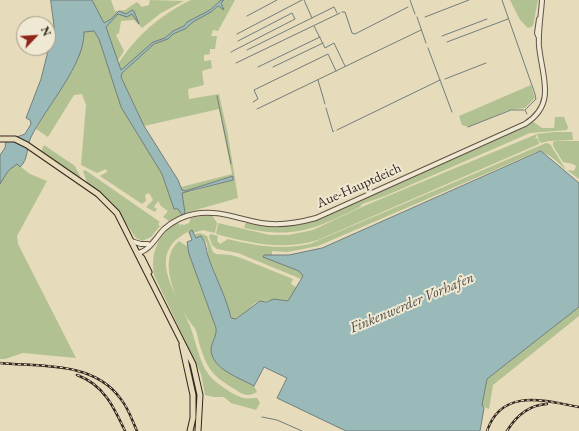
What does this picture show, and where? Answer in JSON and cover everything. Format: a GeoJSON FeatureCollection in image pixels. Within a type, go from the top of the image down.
{"type":"FeatureCollection","features":[{"type":"Feature","properties":{"kind":"main road"},"geometry":{"type":"LineString","coordinates":[[0,139],[7,138],[18,140],[106,199],[117,213],[142,266],[150,277]]}},
{"type":"Feature","properties":{"kind":"main road"},"geometry":{"type":"LineString","coordinates":[[137,253],[145,265],[182,344],[190,356],[199,384],[200,403],[198,431]]}},
{"type":"Feature","properties":{"kind":"main road"},"geometry":{"type":"LineString","coordinates":[[182,344],[193,395],[193,418],[190,431]]}},
{"type":"Feature","properties":{"kind":"street"},"geometry":{"type":"LineString","coordinates":[[539,38],[542,0]]}},
{"type":"Feature","properties":{"kind":"street"},"geometry":{"type":"LineString","coordinates":[[539,38],[537,32],[541,13]]}},
{"type":"Feature","properties":{"kind":"street","name":"Aue-Hauptdeich"},"geometry":{"type":"LineString","coordinates":[[149,245],[170,225],[186,216],[207,213],[222,214],[260,223],[274,224],[296,223],[316,218],[373,191],[515,130],[532,120],[543,106],[546,94],[539,38]]}},
{"type":"Feature","properties":{"kind":"street"},"geometry":{"type":"LineString","coordinates":[[131,241],[149,245]]}},
{"type":"Feature","properties":{"kind":"street"},"geometry":{"type":"LineString","coordinates":[[137,253],[149,245]]}},
{"type":"Feature","properties":{"kind":"street"},"geometry":{"type":"LineString","coordinates":[[145,265],[145,255],[149,245]]}},
{"type":"Feature","properties":{"kind":"green space"},"geometry":{"type":"Polygon","coordinates":[[[92,0],[111,0],[115,11],[125,10],[137,2],[142,7],[149,5],[150,0],[184,1],[161,13],[142,28],[134,20],[121,21],[119,33],[116,35],[124,51],[117,62],[104,23],[92,0]]]}},
{"type":"Feature","properties":{"kind":"green space"},"geometry":{"type":"Polygon","coordinates":[[[191,0],[221,0],[210,10],[187,22],[184,26],[173,31],[165,38],[153,42],[121,71],[118,64],[141,35],[169,12],[191,0]]]}},
{"type":"Feature","properties":{"kind":"green space"},"geometry":{"type":"Polygon","coordinates":[[[224,0],[235,0],[218,31],[213,30],[211,36],[217,36],[215,49],[210,49],[210,54],[204,55],[204,61],[211,60],[212,68],[202,71],[204,85],[188,89],[189,99],[219,94],[228,135],[238,198],[185,213],[181,193],[190,192],[233,180],[232,176],[185,191],[181,190],[181,187],[232,174],[219,109],[144,126],[121,77],[122,73],[154,44],[168,39],[173,34],[185,29],[193,21],[211,12],[218,6],[221,8],[224,0]]]}},
{"type":"Feature","properties":{"kind":"green space"},"geometry":{"type":"Polygon","coordinates":[[[510,0],[538,0],[533,26],[528,28],[520,20],[510,0]]]}},
{"type":"Feature","properties":{"kind":"green space"},"geometry":{"type":"Polygon","coordinates":[[[94,31],[99,39],[121,107],[162,174],[174,208],[180,211],[181,215],[169,221],[163,217],[168,211],[161,206],[158,201],[154,207],[157,209],[155,212],[146,207],[153,200],[149,193],[145,195],[146,201],[142,204],[100,176],[107,172],[106,169],[97,173],[81,165],[86,105],[82,94],[74,95],[48,137],[36,129],[68,74],[72,72],[84,39],[84,32],[94,31]]]}},
{"type":"Feature","properties":{"kind":"green space"},"geometry":{"type":"Polygon","coordinates":[[[531,85],[535,98],[525,108],[509,110],[468,127],[462,125],[459,116],[531,85]]]}},
{"type":"Feature","properties":{"kind":"green space"},"geometry":{"type":"Polygon","coordinates":[[[555,117],[564,117],[568,127],[567,130],[530,133],[385,196],[362,204],[360,207],[317,226],[291,232],[262,231],[244,228],[246,222],[276,226],[301,224],[503,137],[532,121],[542,128],[554,128],[555,117]]]}},
{"type":"Feature","properties":{"kind":"green space"},"geometry":{"type":"Polygon","coordinates":[[[572,132],[573,140],[540,143],[537,134],[572,132]]]}},
{"type":"Feature","properties":{"kind":"green space"},"geometry":{"type":"Polygon","coordinates":[[[537,134],[535,139],[538,138],[539,144],[318,240],[292,245],[279,245],[254,243],[216,234],[218,223],[270,235],[288,235],[313,230],[364,206],[537,134]]]}},
{"type":"Feature","properties":{"kind":"green space"},"geometry":{"type":"Polygon","coordinates":[[[579,141],[579,179],[567,170],[574,171],[576,166],[563,162],[553,146],[553,142],[579,141]]]}},
{"type":"Feature","properties":{"kind":"green space"},"geometry":{"type":"Polygon","coordinates":[[[546,143],[550,144],[566,170],[548,155],[536,152],[318,246],[288,252],[272,251],[272,255],[264,255],[264,257],[299,271],[303,275],[301,279],[238,253],[217,249],[212,245],[209,236],[211,234],[218,236],[217,241],[220,244],[228,239],[249,244],[279,247],[310,244],[546,143]]]}},
{"type":"Feature","properties":{"kind":"green space"},"geometry":{"type":"Polygon","coordinates":[[[44,145],[75,166],[82,180],[41,152],[44,145]]]}},
{"type":"Feature","properties":{"kind":"green space"},"geometry":{"type":"Polygon","coordinates":[[[17,164],[30,174],[47,181],[17,236],[18,244],[76,358],[23,353],[5,359],[0,359],[0,184],[8,171],[17,164]]]}},
{"type":"Feature","properties":{"kind":"green space"},"geometry":{"type":"Polygon","coordinates":[[[85,170],[160,222],[158,224],[160,226],[151,237],[142,241],[136,238],[112,203],[88,185],[83,171],[85,170]]]}},
{"type":"Feature","properties":{"kind":"green space"},"geometry":{"type":"Polygon","coordinates":[[[212,215],[217,223],[215,233],[203,230],[193,233],[192,230],[177,239],[169,250],[166,261],[167,274],[190,326],[200,358],[209,375],[225,389],[240,397],[257,398],[260,403],[256,410],[231,403],[224,397],[205,395],[201,374],[154,275],[153,259],[157,245],[165,232],[178,222],[181,228],[180,224],[184,225],[189,223],[191,218],[212,215]]]}},
{"type":"Feature","properties":{"kind":"green space"},"geometry":{"type":"Polygon","coordinates":[[[200,233],[207,236],[213,252],[216,254],[231,255],[241,258],[293,279],[291,284],[296,287],[291,298],[286,301],[269,300],[257,302],[242,315],[232,319],[208,255],[207,243],[201,236],[196,238],[195,234],[200,233]]]}},
{"type":"Feature","properties":{"kind":"green space"},"geometry":{"type":"Polygon","coordinates":[[[179,241],[188,247],[189,254],[216,328],[216,336],[213,342],[219,366],[254,386],[257,392],[253,394],[247,395],[239,392],[215,375],[207,365],[197,334],[176,296],[169,272],[169,260],[172,250],[179,241]]]}},
{"type":"Feature","properties":{"kind":"green space"},"geometry":{"type":"Polygon","coordinates":[[[579,307],[579,316],[493,385],[489,409],[482,406],[487,379],[579,307]]]}},
{"type":"Feature","properties":{"kind":"water"},"geometry":{"type":"Polygon","coordinates":[[[51,0],[92,0],[104,23],[111,19],[119,11],[126,14],[132,10],[134,11],[139,24],[132,14],[127,17],[118,14],[106,27],[121,70],[153,42],[165,38],[173,31],[184,26],[187,22],[210,10],[221,0],[224,0],[221,3],[224,10],[218,6],[185,29],[173,34],[168,39],[154,44],[122,73],[121,77],[144,126],[178,180],[182,190],[185,191],[233,176],[233,180],[182,193],[185,213],[182,215],[178,209],[174,209],[162,174],[121,107],[99,39],[94,31],[84,32],[83,44],[72,71],[31,137],[23,164],[20,167],[17,164],[8,171],[0,184],[0,155],[5,148],[6,141],[25,134],[31,124],[30,120],[26,118],[41,79],[47,56],[56,56],[56,16],[53,16],[51,0]]]}},
{"type":"Feature","properties":{"kind":"water","name":"Finkenwerder Vorhafen"},"geometry":{"type":"Polygon","coordinates":[[[541,151],[579,183],[579,307],[487,379],[482,405],[484,408],[480,431],[346,431],[277,398],[287,378],[264,367],[254,386],[227,372],[212,356],[211,349],[216,334],[216,328],[189,254],[187,242],[192,240],[189,232],[192,230],[196,238],[201,236],[204,241],[231,318],[236,319],[260,301],[266,302],[274,299],[288,301],[303,276],[299,271],[263,257],[264,255],[289,255],[322,248],[541,151]]]}},
{"type":"Feature","properties":{"kind":"waterway"},"geometry":{"type":"LineString","coordinates":[[247,16],[277,0]]}},
{"type":"Feature","properties":{"kind":"waterway"},"geometry":{"type":"LineString","coordinates":[[237,34],[302,0]]}},
{"type":"Feature","properties":{"kind":"waterway"},"geometry":{"type":"LineString","coordinates":[[304,0],[312,18]]}},
{"type":"Feature","properties":{"kind":"waterway"},"geometry":{"type":"LineString","coordinates":[[410,0],[415,14]]}},
{"type":"Feature","properties":{"kind":"waterway"},"geometry":{"type":"LineString","coordinates":[[425,17],[469,0]]}},
{"type":"Feature","properties":{"kind":"waterway"},"geometry":{"type":"LineString","coordinates":[[502,0],[535,94],[536,99],[525,110],[527,114]]}},
{"type":"Feature","properties":{"kind":"waterway"},"geometry":{"type":"LineString","coordinates":[[247,50],[334,7],[337,13]]}},
{"type":"Feature","properties":{"kind":"waterway"},"geometry":{"type":"LineString","coordinates":[[342,12],[345,12],[352,33],[355,34],[408,7]]}},
{"type":"Feature","properties":{"kind":"waterway"},"geometry":{"type":"LineString","coordinates":[[231,52],[295,19],[292,13],[238,41]]}},
{"type":"Feature","properties":{"kind":"waterway"},"geometry":{"type":"LineString","coordinates":[[236,63],[340,13]]}},
{"type":"Feature","properties":{"kind":"waterway"},"geometry":{"type":"LineString","coordinates":[[417,17],[426,43]]}},
{"type":"Feature","properties":{"kind":"waterway"},"geometry":{"type":"LineString","coordinates":[[442,36],[487,19]]}},
{"type":"Feature","properties":{"kind":"waterway"},"geometry":{"type":"LineString","coordinates":[[447,42],[508,19]]}},
{"type":"Feature","properties":{"kind":"waterway"},"geometry":{"type":"LineString","coordinates":[[314,26],[325,48],[334,43],[345,66]]}},
{"type":"Feature","properties":{"kind":"waterway"},"geometry":{"type":"LineString","coordinates":[[257,109],[421,30]]}},
{"type":"Feature","properties":{"kind":"waterway"},"geometry":{"type":"LineString","coordinates":[[258,67],[320,37]]}},
{"type":"Feature","properties":{"kind":"waterway"},"geometry":{"type":"LineString","coordinates":[[273,67],[323,43]]}},
{"type":"Feature","properties":{"kind":"waterway"},"geometry":{"type":"LineString","coordinates":[[428,48],[452,112]]}},
{"type":"Feature","properties":{"kind":"waterway"},"geometry":{"type":"LineString","coordinates":[[253,102],[258,99],[254,90],[328,54],[336,71]]}},
{"type":"Feature","properties":{"kind":"waterway"},"geometry":{"type":"LineString","coordinates":[[445,79],[486,63]]}},
{"type":"Feature","properties":{"kind":"waterway"},"geometry":{"type":"LineString","coordinates":[[318,80],[325,104]]}},
{"type":"Feature","properties":{"kind":"waterway"},"geometry":{"type":"LineString","coordinates":[[337,130],[440,80]]}},
{"type":"Feature","properties":{"kind":"waterway"},"geometry":{"type":"LineString","coordinates":[[217,96],[231,164]]}},
{"type":"Feature","properties":{"kind":"waterway"},"geometry":{"type":"LineString","coordinates":[[326,108],[333,132],[334,131]]}},
{"type":"Feature","properties":{"kind":"waterway"},"geometry":{"type":"LineString","coordinates":[[468,127],[511,110],[524,110]]}},
{"type":"Feature","properties":{"kind":"waterway"},"geometry":{"type":"LineString","coordinates":[[262,417],[277,420],[302,431]]}},
{"type":"Feature","properties":{"kind":"railway"},"geometry":{"type":"LineString","coordinates":[[0,363],[65,368],[95,377],[109,386],[123,402],[137,431]]}},
{"type":"Feature","properties":{"kind":"railway"},"geometry":{"type":"LineString","coordinates":[[77,375],[86,379],[101,391],[112,405],[125,431]]}},
{"type":"Feature","properties":{"kind":"railway"},"geometry":{"type":"LineString","coordinates":[[487,431],[494,417],[503,408],[514,402],[539,400],[579,407]]}},
{"type":"Feature","properties":{"kind":"railway"},"geometry":{"type":"LineString","coordinates":[[507,431],[524,412],[534,407],[547,404]]}}]}
